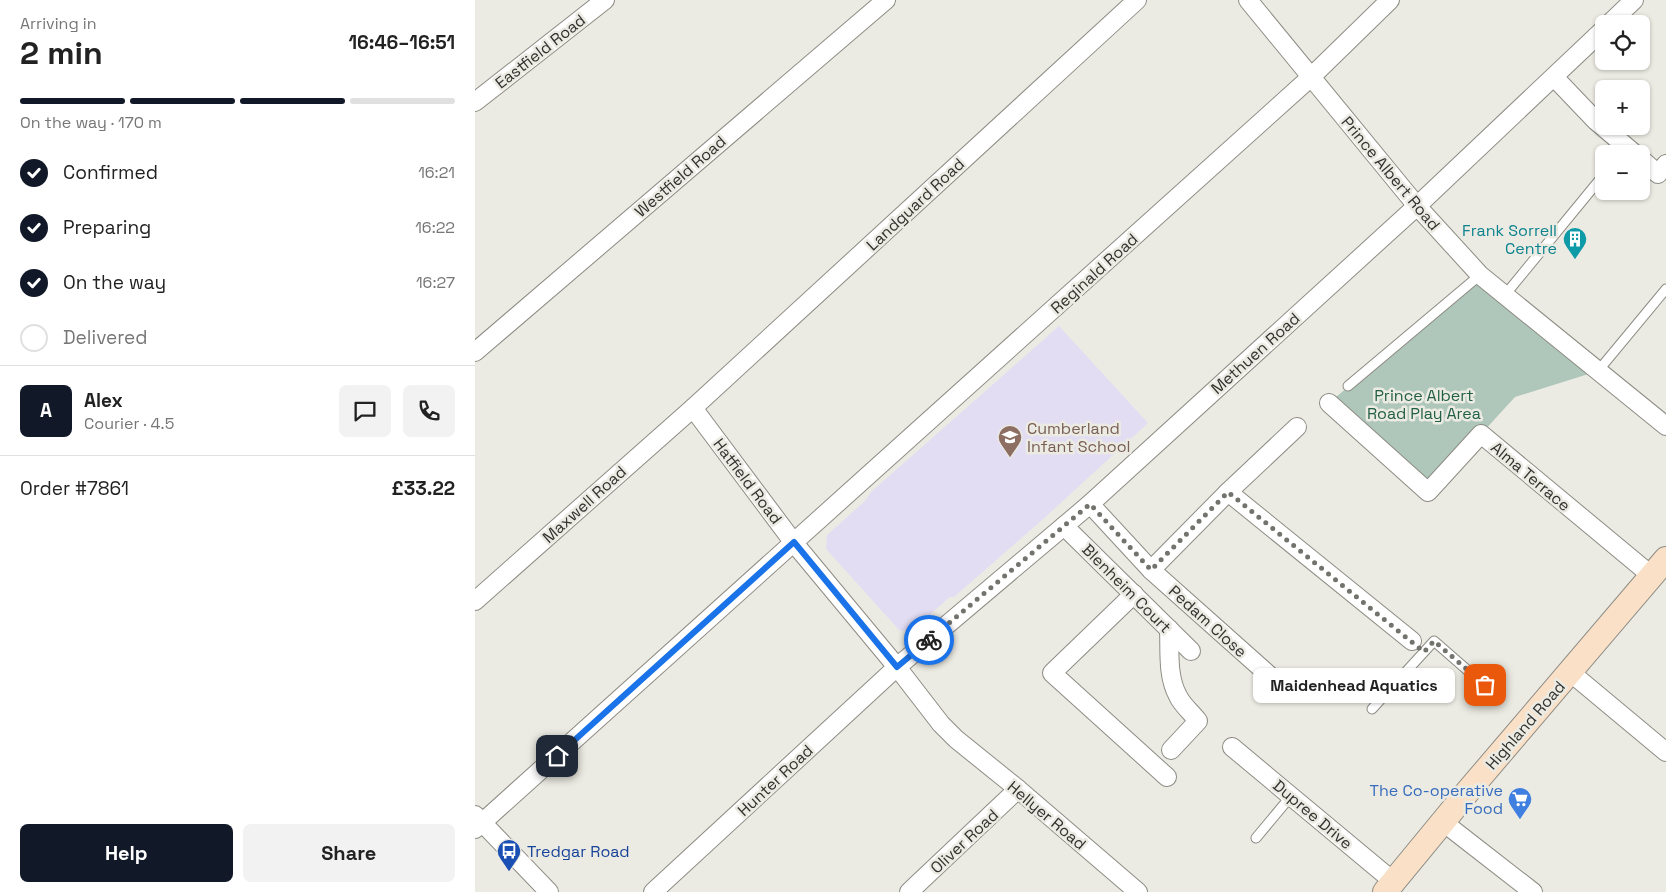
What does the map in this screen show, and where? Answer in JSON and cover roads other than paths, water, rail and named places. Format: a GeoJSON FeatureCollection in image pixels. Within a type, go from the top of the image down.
{"type":"FeatureCollection","features":[{"type":"Feature","properties":{"kind":"main road","name":"Highland Road"},"geometry":{"type":"LineString","coordinates":[[1388,889],[1662,565]]}},
{"type":"Feature","properties":{"kind":"street","name":"Eastfield Road"},"geometry":{"type":"LineString","coordinates":[[475,102],[605,0]]}},
{"type":"Feature","properties":{"kind":"street","name":"Westfield Road"},"geometry":{"type":"LineString","coordinates":[[475,352],[886,0]]}},
{"type":"Feature","properties":{"kind":"street","name":"Landguard Road"},"geometry":{"type":"LineString","coordinates":[[693,408],[1137,0]]}},
{"type":"Feature","properties":{"kind":"street","name":"Prince Albert Road"},"geometry":{"type":"LineString","coordinates":[[1248,0],[1417,206],[1480,275],[1666,426]]}},
{"type":"Feature","properties":{"kind":"street","name":"Reginald Road"},"geometry":{"type":"LineString","coordinates":[[477,822],[794,542],[1311,77],[1390,0]]}},
{"type":"Feature","properties":{"kind":"street"},"geometry":{"type":"LineString","coordinates":[[1618,15],[1634,0]]}},
{"type":"Feature","properties":{"kind":"street","name":"Methuen Road"},"geometry":{"type":"LineString","coordinates":[[897,667],[1090,504],[1417,206],[1595,38]]}},
{"type":"Feature","properties":{"kind":"street"},"geometry":{"type":"LineString","coordinates":[[1554,78],[1596,121],[1624,145]]}},
{"type":"Feature","properties":{"kind":"street"},"geometry":{"type":"LineString","coordinates":[[1650,164],[1663,172]]}},
{"type":"Feature","properties":{"kind":"street","name":"Alma Terrace"},"geometry":{"type":"LineString","coordinates":[[1329,403],[1428,492],[1481,434],[1662,565]]}},
{"type":"Feature","properties":{"kind":"street","name":"Hatfield Road"},"geometry":{"type":"LineString","coordinates":[[693,408],[794,542],[897,667],[941,724],[956,739]]}},
{"type":"Feature","properties":{"kind":"street","name":"Maxwell Road"},"geometry":{"type":"LineString","coordinates":[[475,601],[693,408]]}},
{"type":"Feature","properties":{"kind":"street"},"geometry":{"type":"LineString","coordinates":[[1151,570],[1228,492],[1297,427]]}},
{"type":"Feature","properties":{"kind":"street"},"geometry":{"type":"LineString","coordinates":[[1228,492],[1418,646]]}},
{"type":"Feature","properties":{"kind":"street","name":"Pedam Close"},"geometry":{"type":"LineString","coordinates":[[1090,504],[1151,570],[1288,692]]}},
{"type":"Feature","properties":{"kind":"street","name":"Blenheim Court"},"geometry":{"type":"LineString","coordinates":[[1064,526],[1191,651]]}},
{"type":"Feature","properties":{"kind":"street"},"geometry":{"type":"LineString","coordinates":[[1133,594],[1053,673],[1167,777]]}},
{"type":"Feature","properties":{"kind":"street"},"geometry":{"type":"LineString","coordinates":[[1169,629],[1170,664],[1173,684],[1179,698],[1198,721],[1171,750]]}},
{"type":"Feature","properties":{"kind":"street","name":"Hunter Road"},"geometry":{"type":"LineString","coordinates":[[653,892],[897,667]]}},
{"type":"Feature","properties":{"kind":"street"},"geometry":{"type":"LineString","coordinates":[[1570,672],[1666,752]]}},
{"type":"Feature","properties":{"kind":"street","name":"Hellyer Road"},"geometry":{"type":"LineString","coordinates":[[956,739],[1138,892]]}},
{"type":"Feature","properties":{"kind":"street","name":"Dupree Drive"},"geometry":{"type":"LineString","coordinates":[[1232,747],[1291,796],[1388,889]]}},
{"type":"Feature","properties":{"kind":"street","name":"Oliver Road"},"geometry":{"type":"LineString","coordinates":[[909,892],[1018,790]]}},
{"type":"Feature","properties":{"kind":"street"},"geometry":{"type":"LineString","coordinates":[[477,822],[549,892]]}},
{"type":"Feature","properties":{"kind":"street"},"geometry":{"type":"LineString","coordinates":[[1443,822],[1533,892]]}},
{"type":"Feature","properties":{"kind":"lane"},"geometry":{"type":"LineString","coordinates":[[1505,295],[1595,185]]}},
{"type":"Feature","properties":{"kind":"lane"},"geometry":{"type":"LineString","coordinates":[[1348,386],[1480,275]]}},
{"type":"Feature","properties":{"kind":"lane"},"geometry":{"type":"LineString","coordinates":[[1598,371],[1666,289]]}},
{"type":"Feature","properties":{"kind":"lane"},"geometry":{"type":"LineString","coordinates":[[1372,709],[1418,646],[1434,641],[1497,696]]}},
{"type":"Feature","properties":{"kind":"lane"},"geometry":{"type":"LineString","coordinates":[[1255,838],[1291,796]]}},
{"type":"Feature","properties":{"kind":"place","name":"Frank Sorrell Centre"},"geometry":{"type":"Point","coordinates":[1575,260]}},
{"type":"Feature","properties":{"kind":"place","name":"Cumberland Infant School"},"geometry":{"type":"Point","coordinates":[1010,458]}},
{"type":"Feature","properties":{"kind":"place","name":"Maidenhead Aquatics"},"geometry":{"type":"Point","coordinates":[1485,685]}},
{"type":"Feature","properties":{"kind":"place","name":"The Co-operative Food"},"geometry":{"type":"Point","coordinates":[1520,820]}},
{"type":"Feature","properties":{"kind":"place","name":"Tredgar Road"},"geometry":{"type":"Point","coordinates":[509,872]}},
{"type":"Feature","properties":{"kind":"park label","name":"Prince Albert Road Play Area"},"geometry":{"type":"Point","coordinates":[1424,404]}}]}
